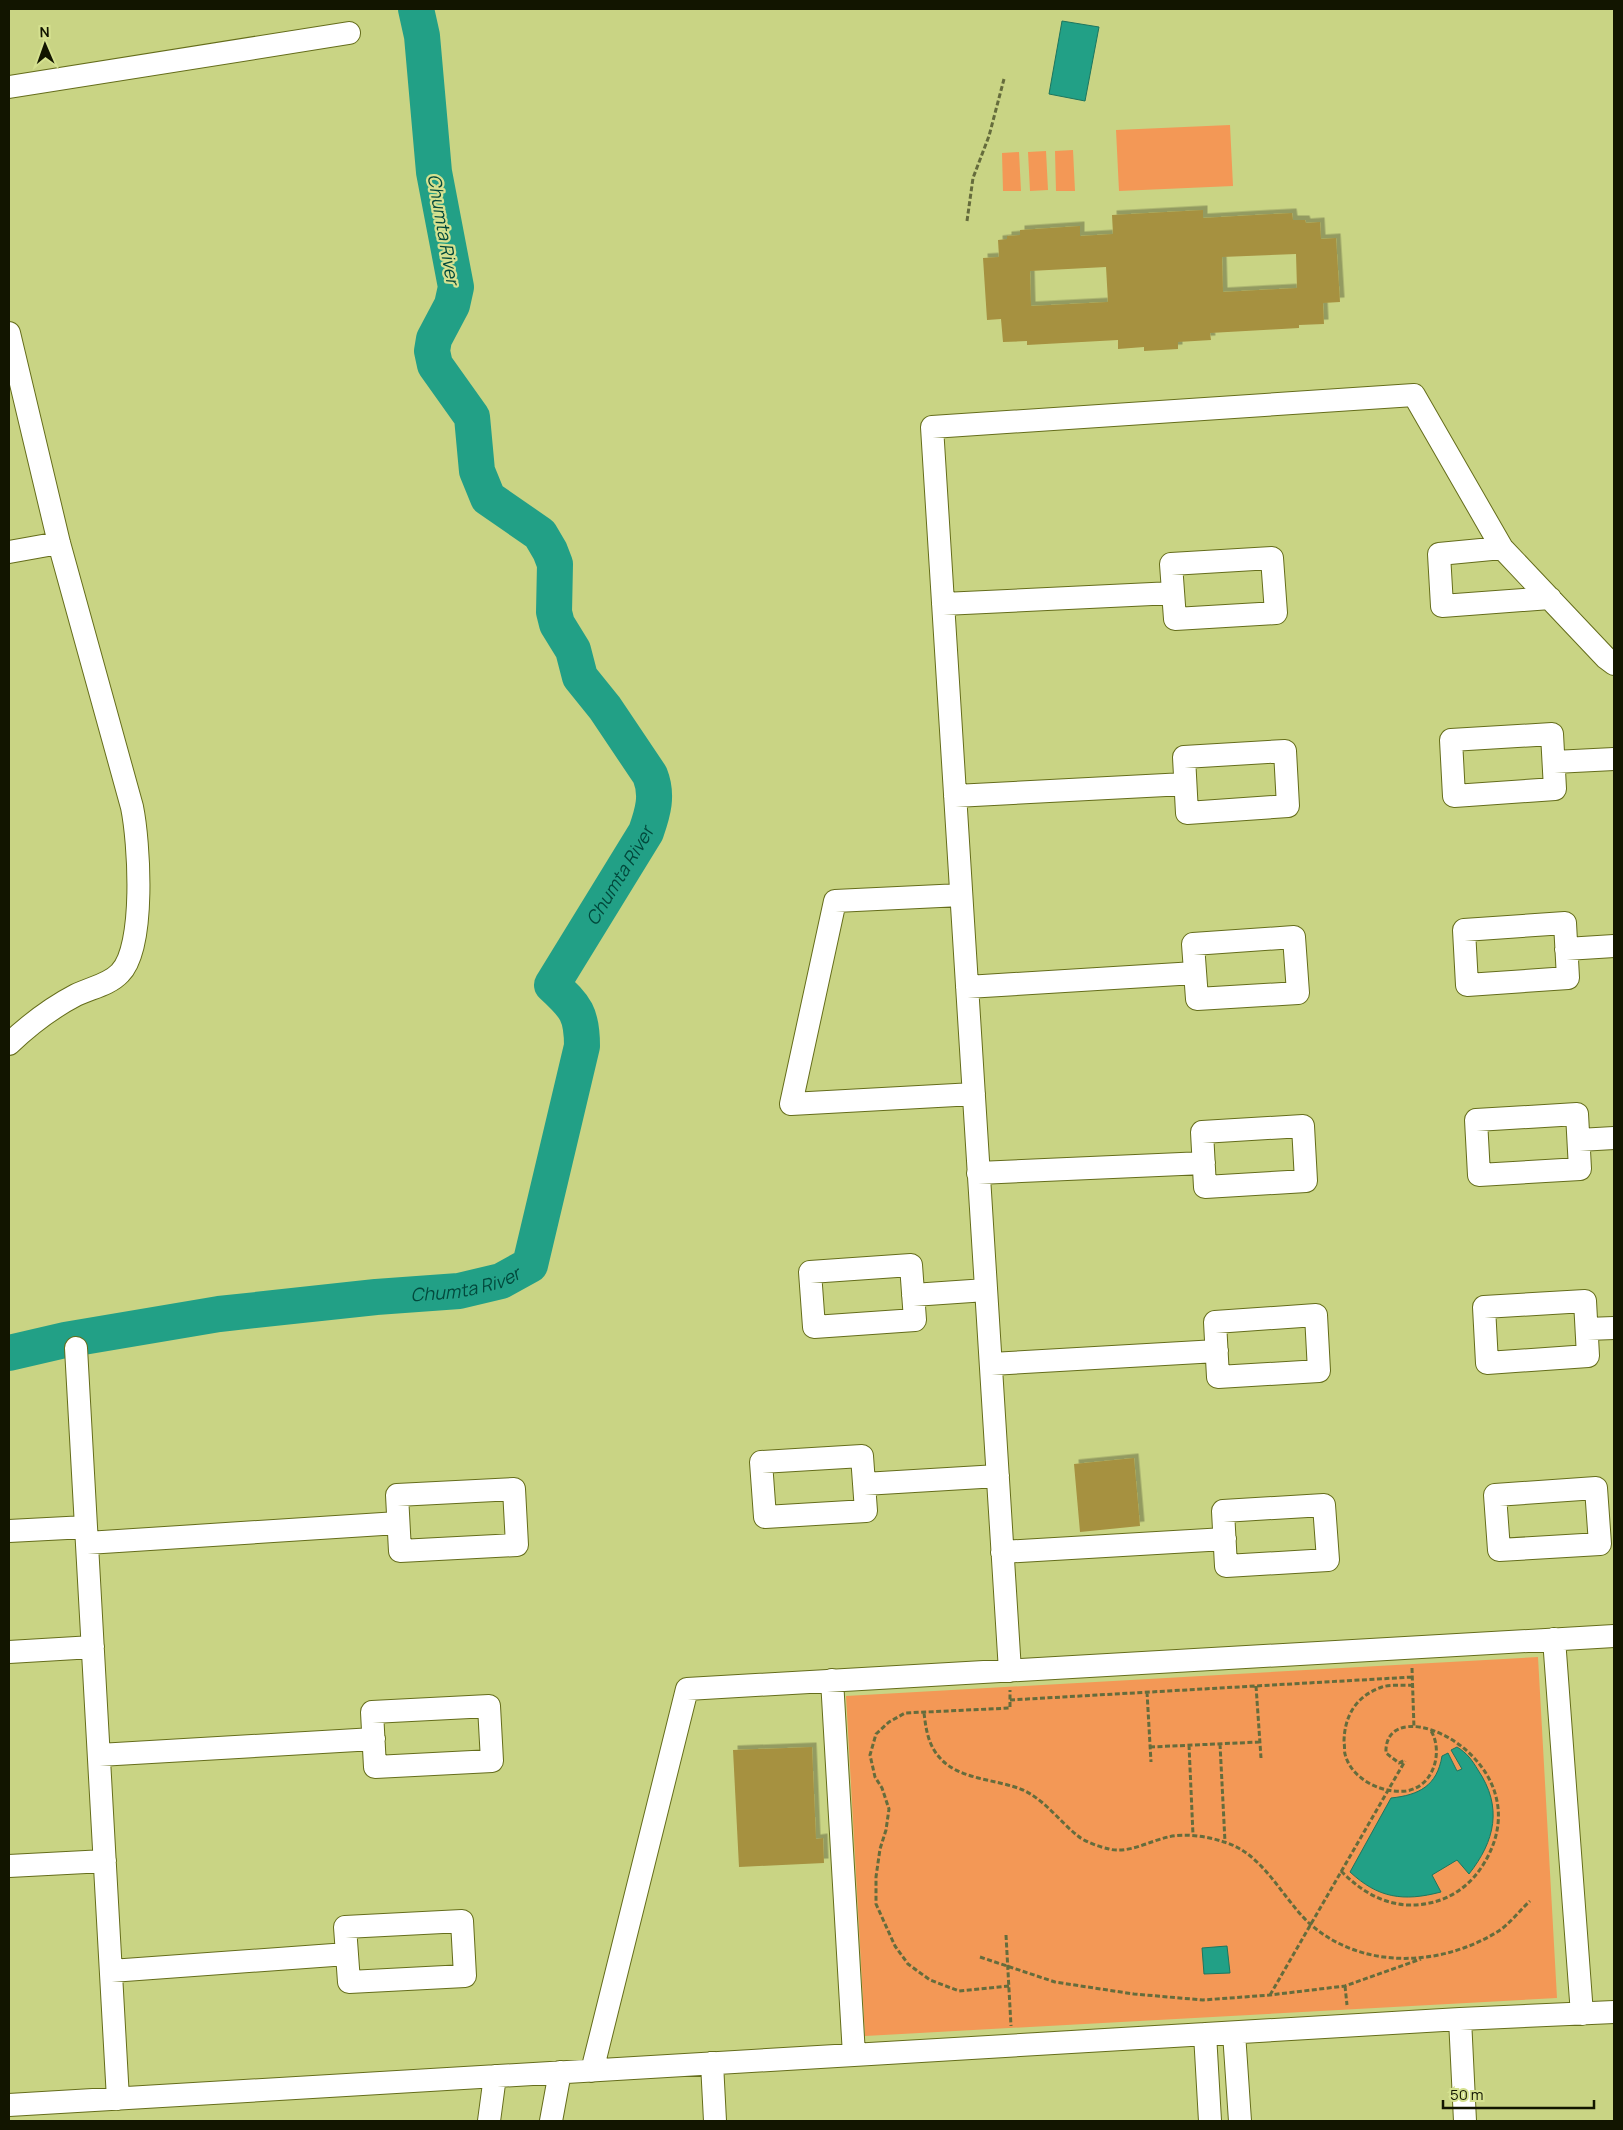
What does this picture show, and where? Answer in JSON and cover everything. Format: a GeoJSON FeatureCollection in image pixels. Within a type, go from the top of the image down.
{"type":"FeatureCollection","features":[{"type":"Feature","properties":{"kind":"street"},"geometry":{"type":"LineString","coordinates":[[9,86],[349,33]]}},
{"type":"Feature","properties":{"kind":"street"},"geometry":{"type":"LineString","coordinates":[[9,333],[60,543],[132,806],[136,832],[136,929],[131,956],[120,974],[110,981],[76,995],[39,1017],[9,1044]]}},
{"type":"Feature","properties":{"kind":"street"},"geometry":{"type":"LineString","coordinates":[[1010,1671],[932,427],[1414,395],[1502,548],[1606,658],[1614,664]]}},
{"type":"Feature","properties":{"kind":"street"},"geometry":{"type":"LineString","coordinates":[[9,552],[60,543]]}},
{"type":"Feature","properties":{"kind":"street"},"geometry":{"type":"LineString","coordinates":[[1502,548],[1439,554],[1442,606],[1550,598]]}},
{"type":"Feature","properties":{"kind":"street"},"geometry":{"type":"LineString","coordinates":[[1272,558],[1276,613],[1174,620],[1173,593],[1171,564],[1272,558]]}},
{"type":"Feature","properties":{"kind":"street"},"geometry":{"type":"LineString","coordinates":[[943,604],[1173,593]]}},
{"type":"Feature","properties":{"kind":"street"},"geometry":{"type":"LineString","coordinates":[[1552,734],[1554,762],[1556,789],[1454,796],[1451,740],[1552,734]]}},
{"type":"Feature","properties":{"kind":"street"},"geometry":{"type":"LineString","coordinates":[[1284,751],[1288,806],[1187,813],[1185,784],[1184,757],[1284,751]]}},
{"type":"Feature","properties":{"kind":"street"},"geometry":{"type":"LineString","coordinates":[[1554,762],[1614,759]]}},
{"type":"Feature","properties":{"kind":"street"},"geometry":{"type":"LineString","coordinates":[[955,796],[1185,784]]}},
{"type":"Feature","properties":{"kind":"street"},"geometry":{"type":"LineString","coordinates":[[961,895],[835,901],[790,1104],[974,1094]]}},
{"type":"Feature","properties":{"kind":"street"},"geometry":{"type":"LineString","coordinates":[[1565,923],[1566,949],[1568,978],[1467,985],[1464,930],[1565,923]]}},
{"type":"Feature","properties":{"kind":"street"},"geometry":{"type":"LineString","coordinates":[[1294,937],[1298,992],[1197,999],[1195,973],[1193,944],[1294,937]]}},
{"type":"Feature","properties":{"kind":"street"},"geometry":{"type":"LineString","coordinates":[[1566,949],[1614,946]]}},
{"type":"Feature","properties":{"kind":"street"},"geometry":{"type":"LineString","coordinates":[[967,987],[1195,973]]}},
{"type":"Feature","properties":{"kind":"street"},"geometry":{"type":"LineString","coordinates":[[1577,1114],[1579,1140],[1580,1169],[1479,1175],[1476,1120],[1577,1114]]}},
{"type":"Feature","properties":{"kind":"street"},"geometry":{"type":"LineString","coordinates":[[1303,1126],[1306,1181],[1206,1187],[1204,1163],[1202,1132],[1303,1126]]}},
{"type":"Feature","properties":{"kind":"street"},"geometry":{"type":"LineString","coordinates":[[1579,1140],[1614,1138]]}},
{"type":"Feature","properties":{"kind":"street"},"geometry":{"type":"LineString","coordinates":[[978,1173],[1204,1163]]}},
{"type":"Feature","properties":{"kind":"street"},"geometry":{"type":"LineString","coordinates":[[911,1265],[913,1295],[915,1320],[814,1327],[810,1272],[911,1265]]}},
{"type":"Feature","properties":{"kind":"street"},"geometry":{"type":"LineString","coordinates":[[913,1295],[986,1290]]}},
{"type":"Feature","properties":{"kind":"street"},"geometry":{"type":"LineString","coordinates":[[1585,1301],[1587,1329],[1588,1356],[1487,1363],[1484,1308],[1585,1301]]}},
{"type":"Feature","properties":{"kind":"street"},"geometry":{"type":"LineString","coordinates":[[1316,1315],[1319,1371],[1218,1377],[1217,1351],[1215,1322],[1316,1315]]}},
{"type":"Feature","properties":{"kind":"street"},"geometry":{"type":"LineString","coordinates":[[1587,1329],[1614,1328]]}},
{"type":"Feature","properties":{"kind":"street"},"geometry":{"type":"LineString","coordinates":[[76,1348],[118,2099]]}},
{"type":"Feature","properties":{"kind":"street"},"geometry":{"type":"LineString","coordinates":[[991,1364],[1217,1351]]}},
{"type":"Feature","properties":{"kind":"street"},"geometry":{"type":"LineString","coordinates":[[862,1456],[864,1484],[866,1511],[765,1517],[762,1462],[862,1456]]}},
{"type":"Feature","properties":{"kind":"street"},"geometry":{"type":"LineString","coordinates":[[864,1484],[998,1476]]}},
{"type":"Feature","properties":{"kind":"street"},"geometry":{"type":"LineString","coordinates":[[1596,1488],[1606,1517],[1600,1544],[1499,1550],[1496,1495],[1596,1488]]}},
{"type":"Feature","properties":{"kind":"street"},"geometry":{"type":"LineString","coordinates":[[514,1489],[517,1544],[400,1551],[398,1522],[397,1495],[514,1489]]}},
{"type":"Feature","properties":{"kind":"street"},"geometry":{"type":"LineString","coordinates":[[1324,1505],[1328,1560],[1226,1566],[1225,1539],[1223,1511],[1324,1505]]}},
{"type":"Feature","properties":{"kind":"street"},"geometry":{"type":"LineString","coordinates":[[9,1531],[86,1535],[398,1522]]}},
{"type":"Feature","properties":{"kind":"street"},"geometry":{"type":"LineString","coordinates":[[1002,1552],[1225,1539]]}},
{"type":"Feature","properties":{"kind":"street"},"geometry":{"type":"LineString","coordinates":[[592,2071],[687,1689],[1614,1636]]}},
{"type":"Feature","properties":{"kind":"street"},"geometry":{"type":"LineString","coordinates":[[1554,1640],[1582,2014]]}},
{"type":"Feature","properties":{"kind":"street"},"geometry":{"type":"LineString","coordinates":[[9,1652],[93,1647]]}},
{"type":"Feature","properties":{"kind":"street"},"geometry":{"type":"LineString","coordinates":[[832,1680],[854,2055]]}},
{"type":"Feature","properties":{"kind":"street"},"geometry":{"type":"LineString","coordinates":[[489,1706],[492,1761],[375,1767],[374,1739],[372,1712],[489,1706]]}},
{"type":"Feature","properties":{"kind":"street"},"geometry":{"type":"LineString","coordinates":[[99,1755],[374,1739]]}},
{"type":"Feature","properties":{"kind":"street"},"geometry":{"type":"LineString","coordinates":[[9,1866],[105,1860]]}},
{"type":"Feature","properties":{"kind":"street"},"geometry":{"type":"LineString","coordinates":[[462,1920],[465,1976],[349,1982],[347,1954],[345,1927],[462,1920]]}},
{"type":"Feature","properties":{"kind":"street"},"geometry":{"type":"LineString","coordinates":[[111,1971],[347,1954]]}},
{"type":"Feature","properties":{"kind":"street"},"geometry":{"type":"LineString","coordinates":[[9,2105],[1460,2019],[1614,2012]]}},
{"type":"Feature","properties":{"kind":"street"},"geometry":{"type":"LineString","coordinates":[[1460,2019],[1465,2121]]}},
{"type":"Feature","properties":{"kind":"street"},"geometry":{"type":"LineString","coordinates":[[1234,2033],[1240,2121]]}},
{"type":"Feature","properties":{"kind":"street"},"geometry":{"type":"LineString","coordinates":[[1205,2034],[1210,2121]]}},
{"type":"Feature","properties":{"kind":"street"},"geometry":{"type":"LineString","coordinates":[[712,2063],[715,2121]]}},
{"type":"Feature","properties":{"kind":"street"},"geometry":{"type":"LineString","coordinates":[[550,2121],[560,2072]]}},
{"type":"Feature","properties":{"kind":"street"},"geometry":{"type":"LineString","coordinates":[[489,2121],[495,2076]]}},
{"type":"Feature","properties":{"kind":"path"},"geometry":{"type":"LineString","coordinates":[[967,221],[973,178],[989,136],[1004,79]]}},
{"type":"Feature","properties":{"kind":"path"},"geometry":{"type":"LineString","coordinates":[[1411,1648],[1414,1728]]}},
{"type":"Feature","properties":{"kind":"path"},"geometry":{"type":"LineString","coordinates":[[1010,1700],[1413,1677]]}},
{"type":"Feature","properties":{"kind":"path"},"geometry":{"type":"LineString","coordinates":[[1413,1685],[1383,1686],[1363,1698],[1348,1714],[1344,1732],[1345,1754],[1354,1771],[1368,1783],[1388,1791],[1411,1790],[1422,1785],[1430,1776],[1435,1765],[1436,1738],[1431,1730]]}},
{"type":"Feature","properties":{"kind":"path"},"geometry":{"type":"LineString","coordinates":[[1256,1686],[1261,1758]]}},
{"type":"Feature","properties":{"kind":"path"},"geometry":{"type":"LineString","coordinates":[[1147,1692],[1151,1762]]}},
{"type":"Feature","properties":{"kind":"path"},"geometry":{"type":"LineString","coordinates":[[1009,1986],[960,1991],[930,1980],[908,1964],[895,1946],[876,1904],[876,1877],[889,1809],[882,1788],[875,1777],[870,1755],[876,1734],[889,1722],[905,1713],[1010,1708]]}},
{"type":"Feature","properties":{"kind":"path"},"geometry":{"type":"LineString","coordinates":[[924,1712],[928,1738],[940,1758],[961,1772],[1024,1790],[1055,1814],[1079,1837],[1111,1850],[1133,1847],[1170,1836],[1193,1835],[1225,1842],[1252,1858],[1311,1924],[1344,1946],[1378,1957],[1424,1958]]}},
{"type":"Feature","properties":{"kind":"path"},"geometry":{"type":"LineString","coordinates":[[1270,1995],[1341,1871],[1388,1791],[1405,1760],[1398,1763],[1386,1753],[1388,1737],[1396,1728],[1405,1726],[1431,1730],[1456,1741],[1470,1751],[1488,1776],[1495,1795],[1498,1824],[1495,1842],[1487,1860],[1472,1881],[1456,1894],[1425,1904],[1406,1905],[1378,1899],[1361,1889],[1341,1871]]}},
{"type":"Feature","properties":{"kind":"path"},"geometry":{"type":"LineString","coordinates":[[1150,1747],[1260,1742]]}},
{"type":"Feature","properties":{"kind":"path"},"geometry":{"type":"LineString","coordinates":[[1220,1744],[1225,1842]]}},
{"type":"Feature","properties":{"kind":"path"},"geometry":{"type":"LineString","coordinates":[[1189,1745],[1193,1835]]}},
{"type":"Feature","properties":{"kind":"path"},"geometry":{"type":"LineString","coordinates":[[980,1957],[1055,1982],[1134,1994],[1203,2000],[1270,1995],[1345,1986],[1424,1958],[1462,1950],[1498,1931],[1530,1901]]}},
{"type":"Feature","properties":{"kind":"path"},"geometry":{"type":"LineString","coordinates":[[1006,1935],[1012,2046]]}},
{"type":"Feature","properties":{"kind":"shaded area"},"geometry":{"type":"Polygon","coordinates":[[[1230,125],[1233,186],[1119,191],[1116,130],[1230,125]]]}},
{"type":"Feature","properties":{"kind":"shaded area"},"geometry":{"type":"Polygon","coordinates":[[[1073,150],[1075,191],[1056,191],[1055,151],[1073,150]]]}},
{"type":"Feature","properties":{"kind":"shaded area"},"geometry":{"type":"Polygon","coordinates":[[[1046,151],[1048,190],[1030,191],[1028,152],[1046,151]]]}},
{"type":"Feature","properties":{"kind":"shaded area"},"geometry":{"type":"Polygon","coordinates":[[[1019,152],[1021,191],[1003,191],[1002,153],[1019,152]]]}},
{"type":"Feature","properties":{"kind":"shaded area"},"geometry":{"type":"Polygon","coordinates":[[[1538,1657],[1557,1998],[865,2036],[846,1696],[1538,1657]]]}},
{"type":"Feature","properties":{"kind":"water"},"geometry":{"type":"Polygon","coordinates":[[[1062,21],[1099,27],[1085,101],[1049,94],[1062,21]]]}},
{"type":"Feature","properties":{"kind":"water"},"geometry":{"type":"Polygon","coordinates":[[[1457,1747],[1464,1752],[1478,1770],[1491,1797],[1493,1824],[1485,1849],[1478,1862],[1469,1874],[1457,1860],[1432,1875],[1441,1892],[1415,1897],[1392,1896],[1371,1888],[1360,1881],[1350,1872],[1391,1798],[1401,1797],[1425,1787],[1436,1775],[1442,1756],[1448,1753],[1457,1771],[1462,1769],[1451,1750],[1457,1747]]]}},
{"type":"Feature","properties":{"kind":"water"},"geometry":{"type":"Polygon","coordinates":[[[1227,1946],[1230,1973],[1204,1974],[1202,1948],[1227,1946]]]}},
{"type":"Feature","properties":{"kind":"building"},"geometry":{"type":"Polygon","coordinates":[[[1203,210],[1203,218],[1292,213],[1293,220],[1305,220],[1306,223],[1320,222],[1321,239],[1336,238],[1340,302],[1323,303],[1324,324],[1299,325],[1299,328],[1210,333],[1211,340],[1178,342],[1178,349],[1144,351],[1144,347],[1118,349],[1118,340],[1027,345],[1027,341],[1003,342],[1001,319],[987,320],[983,258],[999,257],[998,240],[1007,239],[1007,236],[1020,235],[1020,230],[1080,226],[1080,236],[1113,234],[1112,215],[1203,210]],[[1296,254],[1222,257],[1223,292],[1297,288],[1296,254]],[[1106,267],[1030,271],[1031,306],[1108,302],[1106,267]]]}},
{"type":"Feature","properties":{"kind":"building"},"geometry":{"type":"Polygon","coordinates":[[[1134,1458],[1140,1526],[1080,1532],[1074,1464],[1134,1458]]]}},
{"type":"Feature","properties":{"kind":"building"},"geometry":{"type":"Polygon","coordinates":[[[812,1747],[816,1839],[823,1838],[824,1863],[739,1867],[733,1750],[812,1747]]]}},
{"type":"Feature","properties":{"kind":"waterway","name":"Chumta River"},"geometry":{"type":"LineString","coordinates":[[9,1353],[65,1340],[219,1314],[376,1297],[459,1291],[501,1281],[530,1265],[582,1046],[579,1018],[567,999],[552,985],[646,832],[652,810],[654,790],[650,775],[605,708],[580,677],[573,650],[557,624],[554,612],[555,564],[550,551],[540,534],[488,498],[477,471],[472,417],[435,365],[432,351],[434,339],[452,305],[456,287],[434,172],[422,36],[416,9]]}}]}
